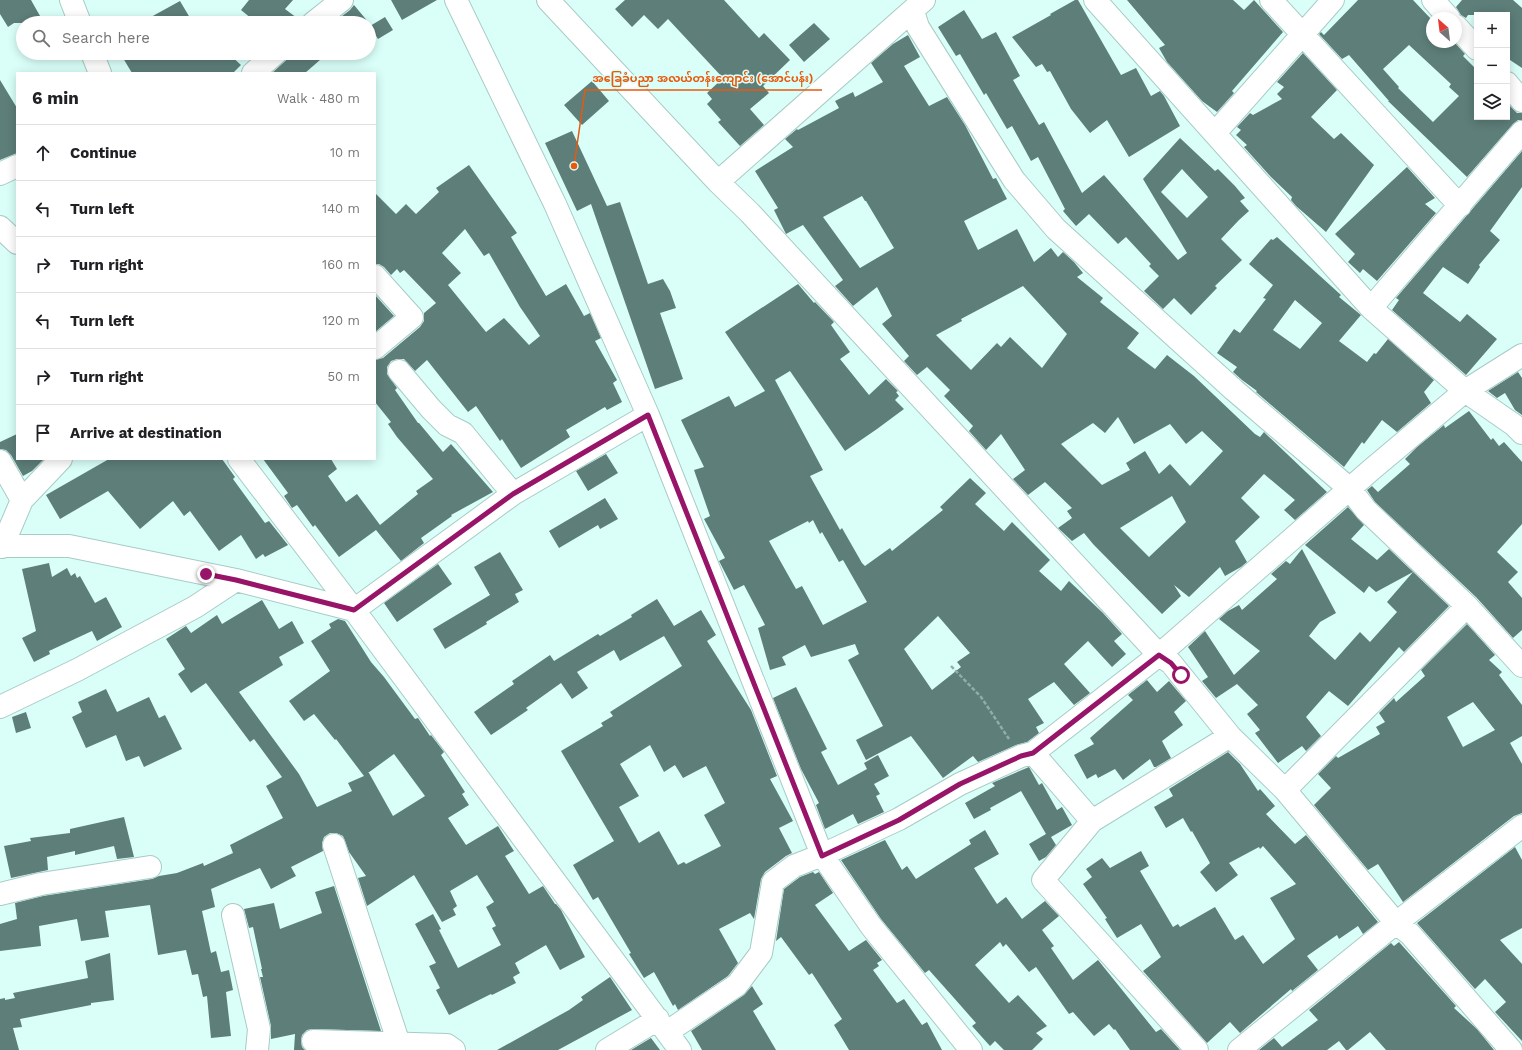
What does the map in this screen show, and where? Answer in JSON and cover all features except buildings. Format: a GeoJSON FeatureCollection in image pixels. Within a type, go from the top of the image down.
{"type":"FeatureCollection","features":[{"type":"Feature","properties":{"kind":"street"},"geometry":{"type":"LineString","coordinates":[[71,0],[77,16]]}},
{"type":"Feature","properties":{"kind":"street"},"geometry":{"type":"LineString","coordinates":[[322,16],[342,0]]}},
{"type":"Feature","properties":{"kind":"street"},"geometry":{"type":"LineString","coordinates":[[456,0],[555,204],[648,415],[822,856],[871,926],[971,1050]]}},
{"type":"Feature","properties":{"kind":"street"},"geometry":{"type":"LineString","coordinates":[[548,0],[718,182],[750,213],[1159,655],[1171,663],[1230,736],[1285,790],[1396,923],[1410,934],[1511,1050]]}},
{"type":"Feature","properties":{"kind":"street"},"geometry":{"type":"LineString","coordinates":[[1095,0],[1371,308],[1465,391],[1514,425],[1522,433]]}},
{"type":"Feature","properties":{"kind":"street"},"geometry":{"type":"LineString","coordinates":[[1271,0],[1460,206]]}},
{"type":"Feature","properties":{"kind":"street"},"geometry":{"type":"LineString","coordinates":[[1215,133],[1333,0]]}},
{"type":"Feature","properties":{"kind":"street"},"geometry":{"type":"LineString","coordinates":[[1433,0],[1444,12]]}},
{"type":"Feature","properties":{"kind":"street"},"geometry":{"type":"LineString","coordinates":[[718,182],[918,5]]}},
{"type":"Feature","properties":{"kind":"street"},"geometry":{"type":"LineString","coordinates":[[918,5],[918,27],[1014,180],[1056,229],[1234,390],[1350,489],[1366,510],[1467,606],[1522,666]]}},
{"type":"Feature","properties":{"kind":"street"},"geometry":{"type":"LineString","coordinates":[[1462,33],[1476,48]]}},
{"type":"Feature","properties":{"kind":"street"},"geometry":{"type":"LineString","coordinates":[[95,60],[100,72]]}},
{"type":"Feature","properties":{"kind":"street"},"geometry":{"type":"LineString","coordinates":[[254,72],[268,60]]}},
{"type":"Feature","properties":{"kind":"street"},"geometry":{"type":"LineString","coordinates":[[1508,84],[1522,101]]}},
{"type":"Feature","properties":{"kind":"street"},"geometry":{"type":"LineString","coordinates":[[1371,308],[1522,132]]}},
{"type":"Feature","properties":{"kind":"street"},"geometry":{"type":"LineString","coordinates":[[0,174],[16,166]]}},
{"type":"Feature","properties":{"kind":"street"},"geometry":{"type":"LineString","coordinates":[[0,227],[16,242]]}},
{"type":"Feature","properties":{"kind":"street"},"geometry":{"type":"LineString","coordinates":[[376,277],[412,317],[376,347]]}},
{"type":"Feature","properties":{"kind":"street"},"geometry":{"type":"LineString","coordinates":[[607,1050],[663,1026],[738,985],[761,953],[773,882],[794,866],[822,856],[899,820],[960,784],[1027,755],[1159,655],[1465,391],[1522,355]]}},
{"type":"Feature","properties":{"kind":"street"},"geometry":{"type":"LineString","coordinates":[[399,371],[431,409],[447,425],[463,433],[513,494]]}},
{"type":"Feature","properties":{"kind":"street"},"geometry":{"type":"LineString","coordinates":[[354,610],[513,494],[648,415]]}},
{"type":"Feature","properties":{"kind":"street"},"geometry":{"type":"LineString","coordinates":[[60,460],[22,500],[1,547],[69,546],[236,580],[354,610]]}},
{"type":"Feature","properties":{"kind":"street"},"geometry":{"type":"LineString","coordinates":[[240,460],[354,610],[680,1050]]}},
{"type":"Feature","properties":{"kind":"street"},"geometry":{"type":"LineString","coordinates":[[0,461],[22,500]]}},
{"type":"Feature","properties":{"kind":"street"},"geometry":{"type":"LineString","coordinates":[[0,706],[77,670],[195,607],[236,580]]}},
{"type":"Feature","properties":{"kind":"street"},"geometry":{"type":"LineString","coordinates":[[1285,790],[1467,606]]}},
{"type":"Feature","properties":{"kind":"street"},"geometry":{"type":"LineString","coordinates":[[1197,1050],[1043,880],[1092,821],[1230,736]]}},
{"type":"Feature","properties":{"kind":"street"},"geometry":{"type":"LineString","coordinates":[[1027,755],[1092,821]]}},
{"type":"Feature","properties":{"kind":"street"},"geometry":{"type":"LineString","coordinates":[[1239,1050],[1396,923],[1522,826]]}},
{"type":"Feature","properties":{"kind":"street"},"geometry":{"type":"LineString","coordinates":[[334,845],[399,1044]]}},
{"type":"Feature","properties":{"kind":"street"},"geometry":{"type":"LineString","coordinates":[[0,894],[41,884],[150,867]]}},
{"type":"Feature","properties":{"kind":"street"},"geometry":{"type":"LineString","coordinates":[[233,915],[259,1029],[257,1050]]}},
{"type":"Feature","properties":{"kind":"street"},"geometry":{"type":"LineString","coordinates":[[313,1041],[447,1045],[454,1050]]}},
{"type":"Feature","properties":{"kind":"path"},"geometry":{"type":"LineString","coordinates":[[951,666],[981,697],[1027,755]]}},
{"type":"Feature","properties":{"kind":"place","name":"အခြေခံပညာ အလယ်တန်းကျောင်း (အောင်ပန်း)"},"geometry":{"type":"Point","coordinates":[574,166]}},
{"type":"Feature","properties":{"kind":"route"},"geometry":{"type":"LineString","coordinates":[[206,574],[236,580],[354,610],[513,494],[648,415],[822,856],[899,820],[960,784],[1021,756],[1033,753],[1159,655],[1171,663],[1181,675]]}}]}
